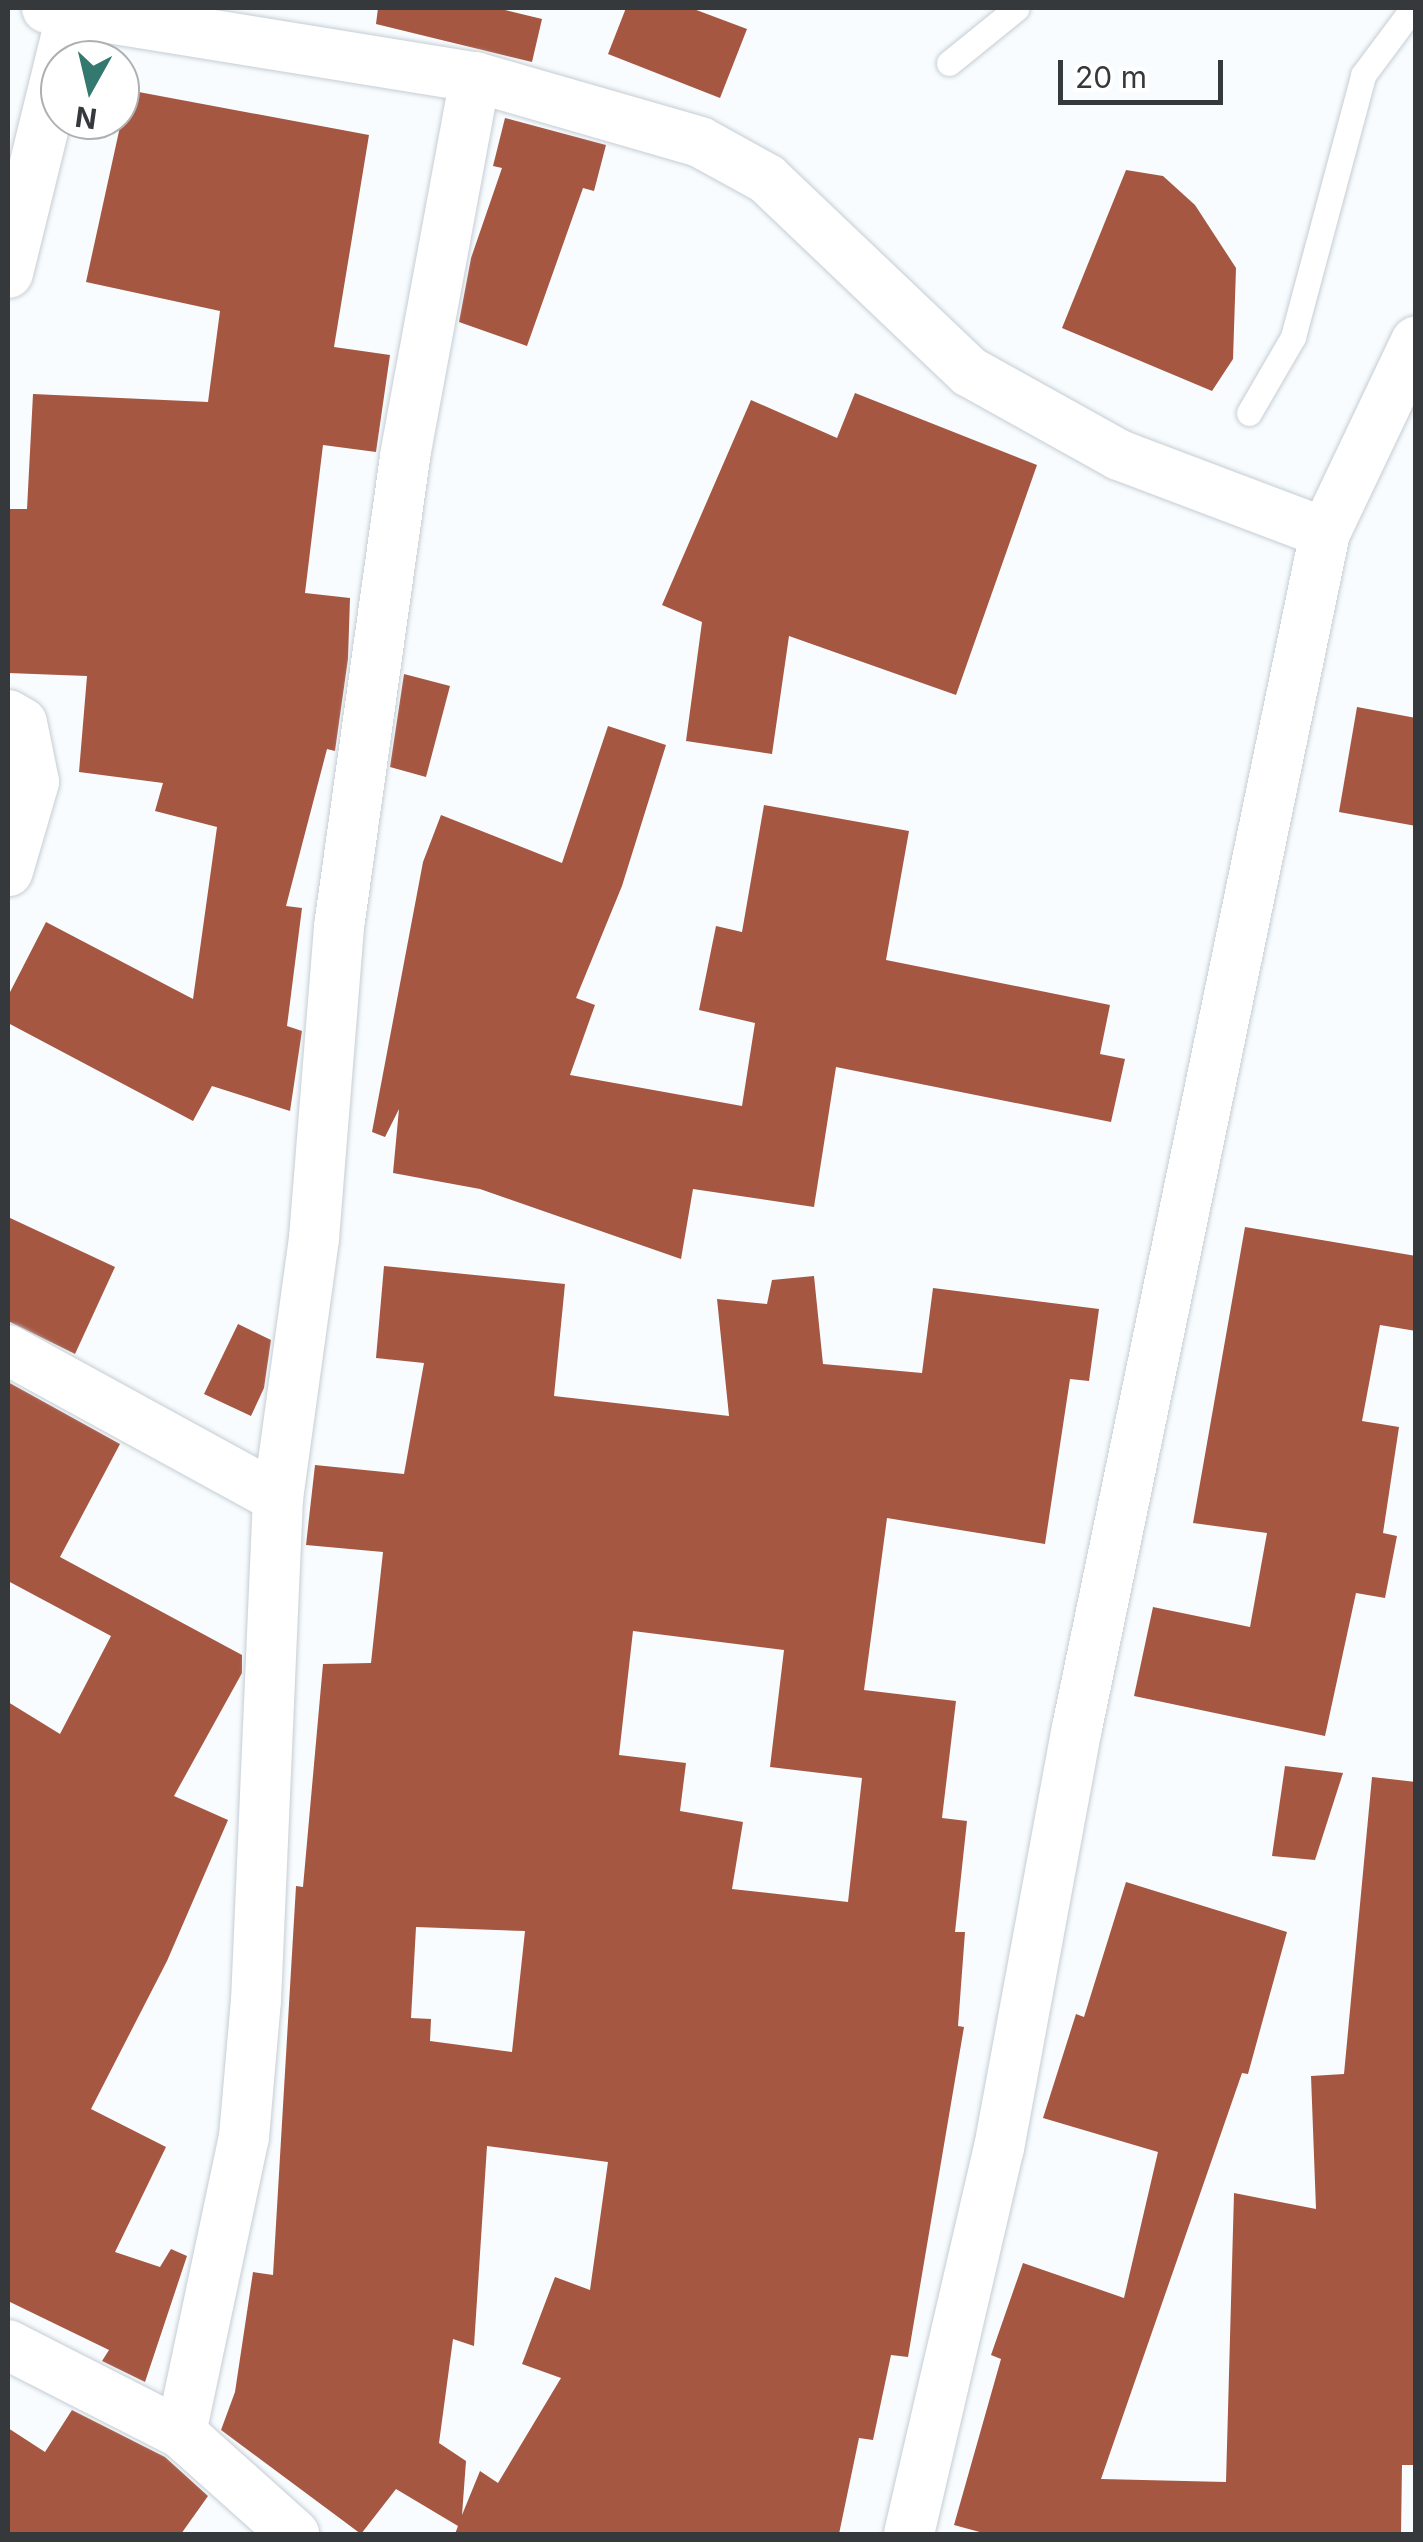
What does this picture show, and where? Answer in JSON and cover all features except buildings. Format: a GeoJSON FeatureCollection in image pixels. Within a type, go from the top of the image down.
{"type":"FeatureCollection","features":[{"type":"Feature","properties":{"kind":"street"},"geometry":{"type":"LineString","coordinates":[[8,273],[59,10],[474,77],[700,142],[767,179],[970,372],[1119,455],[1325,533]]}},
{"type":"Feature","properties":{"kind":"street"},"geometry":{"type":"LineString","coordinates":[[181,2433],[244,2138],[256,2001],[278,1498],[314,1238],[338,927],[405,456],[474,77]]}},
{"type":"Feature","properties":{"kind":"street"},"geometry":{"type":"LineString","coordinates":[[909,2534],[999,2148],[1081,1709],[1325,533],[1416,342]]}},
{"type":"Feature","properties":{"kind":"street"},"geometry":{"type":"LineString","coordinates":[[8,715],[22,723],[34,782],[8,871]]}},
{"type":"Feature","properties":{"kind":"street"},"geometry":{"type":"LineString","coordinates":[[8,1350],[278,1498]]}},
{"type":"Feature","properties":{"kind":"street"},"geometry":{"type":"LineString","coordinates":[[8,2345],[181,2433],[294,2534]]}},
{"type":"Feature","properties":{"kind":"lane"},"geometry":{"type":"LineString","coordinates":[[949,63],[1018,8]]}},
{"type":"Feature","properties":{"kind":"lane"},"geometry":{"type":"LineString","coordinates":[[1250,414],[1293,337],[1363,75],[1413,8]]}}]}
